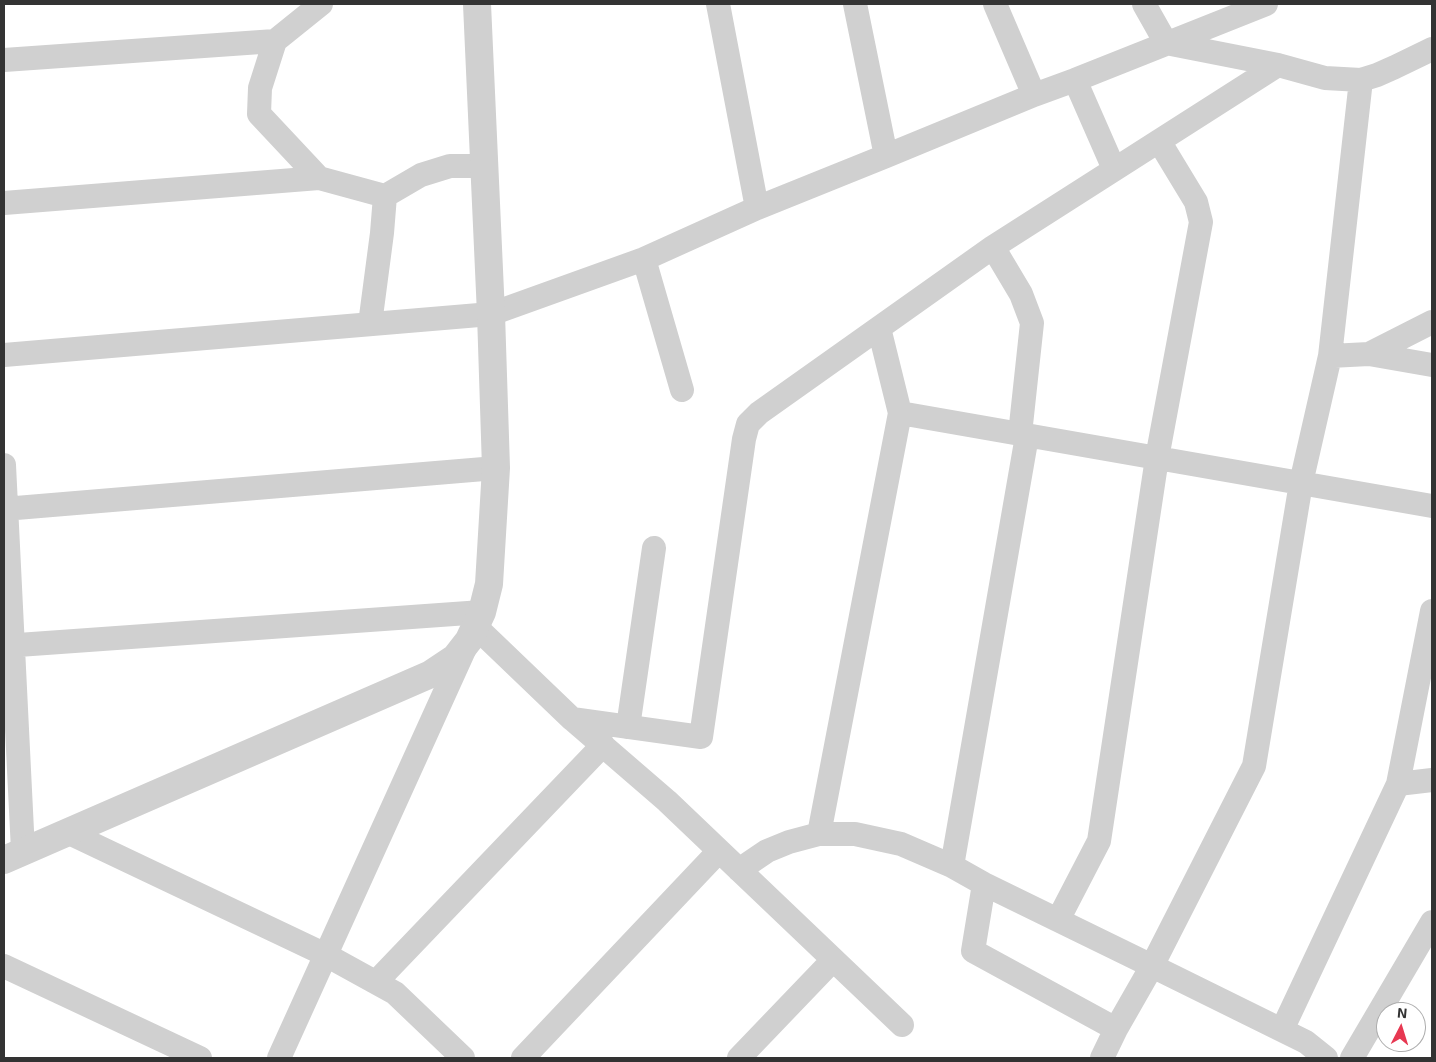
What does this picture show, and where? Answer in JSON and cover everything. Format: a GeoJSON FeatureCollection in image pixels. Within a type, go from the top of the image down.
{"type":"FeatureCollection","features":[{"type":"Feature","properties":{"kind":"street"},"geometry":{"type":"LineString","coordinates":[[319,178],[259,114],[260,88],[275,41],[321,4]]}},
{"type":"Feature","properties":{"kind":"street"},"geometry":{"type":"LineString","coordinates":[[279,1058],[476,626],[489,584],[496,468],[477,4]]}},
{"type":"Feature","properties":{"kind":"street"},"geometry":{"type":"LineString","coordinates":[[718,4],[756,208]]}},
{"type":"Feature","properties":{"kind":"street"},"geometry":{"type":"LineString","coordinates":[[854,4],[886,156]]}},
{"type":"Feature","properties":{"kind":"street"},"geometry":{"type":"LineString","coordinates":[[996,4],[1034,95]]}},
{"type":"Feature","properties":{"kind":"street"},"geometry":{"type":"LineString","coordinates":[[1144,4],[1166,43],[1278,65],[1325,78],[1361,80],[1389,70],[1432,48]]}},
{"type":"Feature","properties":{"kind":"street"},"geometry":{"type":"LineString","coordinates":[[4,355],[491,314],[644,259],[756,208],[1034,95],[1266,4]]}},
{"type":"Feature","properties":{"kind":"street"},"geometry":{"type":"LineString","coordinates":[[4,60],[275,41]]}},
{"type":"Feature","properties":{"kind":"street"},"geometry":{"type":"LineString","coordinates":[[572,719],[702,737],[744,439],[748,424],[759,413],[993,247],[1278,65]]}},
{"type":"Feature","properties":{"kind":"street"},"geometry":{"type":"LineString","coordinates":[[1074,80],[1114,170]]}},
{"type":"Feature","properties":{"kind":"street"},"geometry":{"type":"LineString","coordinates":[[1102,1058],[1116,1029],[1152,966],[1254,766],[1300,483],[1330,356],[1361,80]]}},
{"type":"Feature","properties":{"kind":"street"},"geometry":{"type":"LineString","coordinates":[[1058,920],[1099,841],[1157,458],[1201,222],[1196,202],[1159,141]]}},
{"type":"Feature","properties":{"kind":"street"},"geometry":{"type":"LineString","coordinates":[[4,204],[319,178],[385,196],[421,175],[450,166],[484,166]]}},
{"type":"Feature","properties":{"kind":"street"},"geometry":{"type":"LineString","coordinates":[[370,324],[385,196]]}},
{"type":"Feature","properties":{"kind":"street"},"geometry":{"type":"LineString","coordinates":[[952,866],[1024,435],[1032,323],[1021,294],[993,247]]}},
{"type":"Feature","properties":{"kind":"street"},"geometry":{"type":"LineString","coordinates":[[644,259],[682,390]]}},
{"type":"Feature","properties":{"kind":"street"},"geometry":{"type":"LineString","coordinates":[[1369,354],[1432,322]]}},
{"type":"Feature","properties":{"kind":"street"},"geometry":{"type":"LineString","coordinates":[[819,834],[900,414],[879,328]]}},
{"type":"Feature","properties":{"kind":"street"},"geometry":{"type":"LineString","coordinates":[[1330,356],[1369,354],[1432,365]]}},
{"type":"Feature","properties":{"kind":"street"},"geometry":{"type":"LineString","coordinates":[[900,414],[1432,506]]}},
{"type":"Feature","properties":{"kind":"street"},"geometry":{"type":"LineString","coordinates":[[4,465],[13,855],[432,674],[455,658],[476,626]]}},
{"type":"Feature","properties":{"kind":"street"},"geometry":{"type":"LineString","coordinates":[[5,509],[496,468]]}},
{"type":"Feature","properties":{"kind":"street"},"geometry":{"type":"LineString","coordinates":[[628,727],[654,548]]}},
{"type":"Feature","properties":{"kind":"street"},"geometry":{"type":"LineString","coordinates":[[1282,1030],[1398,784],[1432,611]]}},
{"type":"Feature","properties":{"kind":"street"},"geometry":{"type":"LineString","coordinates":[[8,646],[476,626],[572,719],[667,801],[902,1025]]}},
{"type":"Feature","properties":{"kind":"street"},"geometry":{"type":"LineString","coordinates":[[376,982],[603,745]]}},
{"type":"Feature","properties":{"kind":"street"},"geometry":{"type":"LineString","coordinates":[[1398,784],[1432,780]]}},
{"type":"Feature","properties":{"kind":"street"},"geometry":{"type":"LineString","coordinates":[[67,832],[326,955],[376,982],[395,993],[463,1058]]}},
{"type":"Feature","properties":{"kind":"street"},"geometry":{"type":"LineString","coordinates":[[739,870],[767,851],[789,842],[819,834],[855,834],[901,844],[952,866],[984,884],[1282,1030],[1302,1050],[1326,1058]]}},
{"type":"Feature","properties":{"kind":"street"},"geometry":{"type":"LineString","coordinates":[[523,1058],[719,851]]}},
{"type":"Feature","properties":{"kind":"street"},"geometry":{"type":"LineString","coordinates":[[984,884],[973,951],[1116,1029]]}},
{"type":"Feature","properties":{"kind":"street"},"geometry":{"type":"LineString","coordinates":[[1352,1058],[1432,922]]}},
{"type":"Feature","properties":{"kind":"street"},"geometry":{"type":"LineString","coordinates":[[739,1058],[833,960]]}},
{"type":"Feature","properties":{"kind":"street"},"geometry":{"type":"LineString","coordinates":[[4,966],[200,1058]]}}]}
